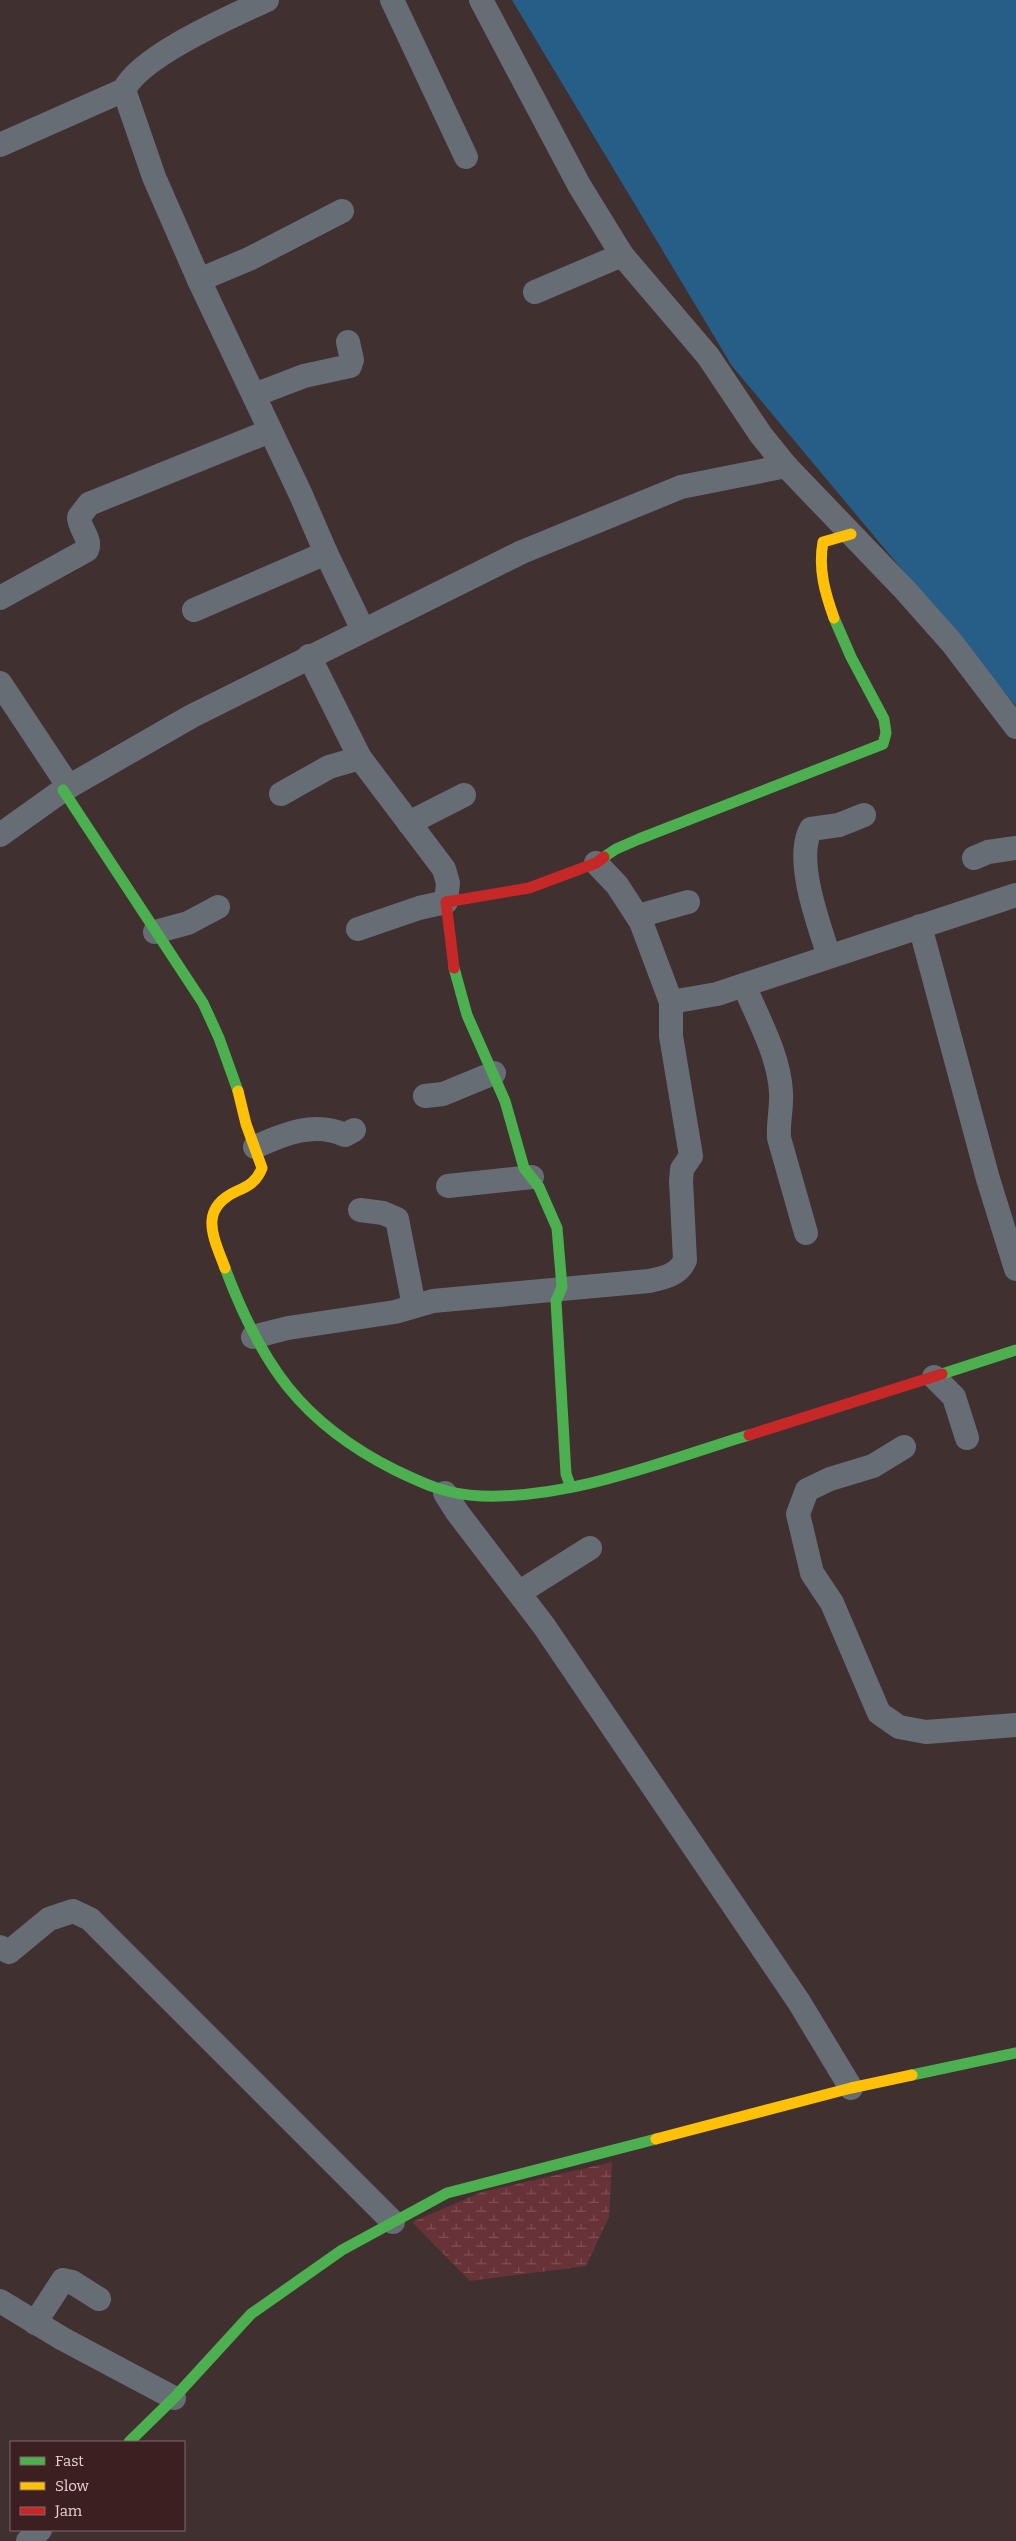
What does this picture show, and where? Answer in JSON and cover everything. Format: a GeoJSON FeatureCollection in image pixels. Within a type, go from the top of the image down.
{"type":"FeatureCollection","features":[{"type":"Feature","properties":{"kind":"street"},"geometry":{"type":"LineString","coordinates":[[0,145],[124,90],[130,80],[141,69],[182,42],[267,0]]}},
{"type":"Feature","properties":{"kind":"street"},"geometry":{"type":"LineString","coordinates":[[392,0],[466,157]]}},
{"type":"Feature","properties":{"kind":"street"},"geometry":{"type":"LineString","coordinates":[[482,0],[579,185],[622,255],[708,356],[760,435],[786,466],[905,590],[952,643],[1016,727]]}},
{"type":"Feature","properties":{"kind":"street"},"geometry":{"type":"LineString","coordinates":[[124,90],[154,177],[199,280],[363,630]]}},
{"type":"Feature","properties":{"kind":"street"},"geometry":{"type":"LineString","coordinates":[[199,280],[249,259],[342,211]]}},
{"type":"Feature","properties":{"kind":"street"},"geometry":{"type":"LineString","coordinates":[[535,292],[622,255]]}},
{"type":"Feature","properties":{"kind":"street"},"geometry":{"type":"LineString","coordinates":[[254,395],[304,376],[350,366],[352,360],[348,342]]}},
{"type":"Feature","properties":{"kind":"street"},"geometry":{"type":"LineString","coordinates":[[0,598],[87,550],[89,542],[80,526],[79,517],[89,504],[270,432]]}},
{"type":"Feature","properties":{"kind":"street"},"geometry":{"type":"LineString","coordinates":[[0,835],[66,788],[192,716],[309,656],[522,552],[681,487],[786,466]]}},
{"type":"Feature","properties":{"kind":"street"},"geometry":{"type":"LineString","coordinates":[[358,929],[419,908],[529,888],[596,863],[616,849],[639,839],[883,744],[886,733],[884,719],[836,623],[827,599],[820,560],[820,550],[823,542],[851,534]]}},
{"type":"Feature","properties":{"kind":"street"},"geometry":{"type":"LineString","coordinates":[[194,610],[326,553]]}},
{"type":"Feature","properties":{"kind":"street"},"geometry":{"type":"LineString","coordinates":[[309,656],[360,758],[444,869],[448,883],[446,902],[458,987],[481,1050],[494,1073],[509,1111],[513,1134],[524,1168],[540,1190],[557,1228],[562,1287],[556,1301],[566,1474],[570,1485]]}},
{"type":"Feature","properties":{"kind":"street"},"geometry":{"type":"LineString","coordinates":[[0,683],[155,932],[203,1003],[219,1038],[236,1083],[246,1124],[262,1168],[261,1174],[247,1187],[218,1203],[212,1214],[212,1228],[253,1337],[288,1391],[303,1407],[343,1442],[381,1464],[445,1493],[501,1495],[546,1490],[619,1474],[1016,1350]]}},
{"type":"Feature","properties":{"kind":"street"},"geometry":{"type":"LineString","coordinates":[[281,794],[329,767],[360,758]]}},
{"type":"Feature","properties":{"kind":"street"},"geometry":{"type":"LineString","coordinates":[[409,823],[464,795]]}},
{"type":"Feature","properties":{"kind":"street"},"geometry":{"type":"LineString","coordinates":[[829,956],[807,889],[806,837],[811,829],[839,825],[864,815]]}},
{"type":"Feature","properties":{"kind":"street"},"geometry":{"type":"LineString","coordinates":[[974,858],[988,852],[1016,848]]}},
{"type":"Feature","properties":{"kind":"street"},"geometry":{"type":"LineString","coordinates":[[253,1337],[288,1328],[395,1312],[433,1301],[562,1287],[649,1281],[670,1275],[683,1264],[681,1181],[682,1169],[691,1156],[671,1036],[671,1002],[638,916],[618,885],[596,863]]}},
{"type":"Feature","properties":{"kind":"street"},"geometry":{"type":"LineString","coordinates":[[671,1002],[717,994],[1016,895]]}},
{"type":"Feature","properties":{"kind":"street"},"geometry":{"type":"LineString","coordinates":[[638,916],[688,902]]}},
{"type":"Feature","properties":{"kind":"street"},"geometry":{"type":"LineString","coordinates":[[155,932],[188,923],[218,906]]}},
{"type":"Feature","properties":{"kind":"street"},"geometry":{"type":"LineString","coordinates":[[920,926],[1007,1210],[1016,1269]]}},
{"type":"Feature","properties":{"kind":"street"},"geometry":{"type":"LineString","coordinates":[[744,985],[773,1055],[778,1073],[781,1093],[778,1125],[780,1138],[806,1233]]}},
{"type":"Feature","properties":{"kind":"street"},"geometry":{"type":"LineString","coordinates":[[425,1096],[443,1094],[494,1073]]}},
{"type":"Feature","properties":{"kind":"street"},"geometry":{"type":"LineString","coordinates":[[255,1147],[278,1137],[314,1127],[332,1129],[345,1135],[354,1130]]}},
{"type":"Feature","properties":{"kind":"street"},"geometry":{"type":"LineString","coordinates":[[448,1186],[532,1177]]}},
{"type":"Feature","properties":{"kind":"street"},"geometry":{"type":"LineString","coordinates":[[360,1210],[383,1213],[397,1219],[414,1306]]}},
{"type":"Feature","properties":{"kind":"street"},"geometry":{"type":"LineString","coordinates":[[934,1377],[954,1397],[966,1438]]}},
{"type":"Feature","properties":{"kind":"street"},"geometry":{"type":"LineString","coordinates":[[904,1447],[873,1466],[830,1479],[807,1490],[798,1514],[812,1573],[832,1603],[879,1713],[899,1727],[934,1732],[1016,1725]]}},
{"type":"Feature","properties":{"kind":"street"},"geometry":{"type":"LineString","coordinates":[[445,1493],[466,1524],[520,1592],[799,2002],[851,2088]]}},
{"type":"Feature","properties":{"kind":"street"},"geometry":{"type":"LineString","coordinates":[[520,1592],[590,1548]]}},
{"type":"Feature","properties":{"kind":"street"},"geometry":{"type":"LineString","coordinates":[[0,1946],[9,1952],[49,1920],[73,1911],[90,1919],[394,2222]]}},
{"type":"Feature","properties":{"kind":"street"},"geometry":{"type":"LineString","coordinates":[[130,2441],[174,2398],[251,2314],[342,2250],[447,2193],[851,2088],[1016,2053]]}},
{"type":"Feature","properties":{"kind":"street"},"geometry":{"type":"LineString","coordinates":[[35,2323],[63,2280],[72,2282],[99,2299]]}},
{"type":"Feature","properties":{"kind":"street"},"geometry":{"type":"LineString","coordinates":[[0,2301],[35,2323],[174,2398]]}},
{"type":"Feature","properties":{"kind":"street"},"geometry":{"type":"LineString","coordinates":[[28,2541],[39,2531]]}},
{"type":"Feature","properties":{"kind":"green space"},"geometry":{"type":"Polygon","coordinates":[[[612,2162],[609,2217],[586,2266],[470,2281],[412,2222],[482,2192],[612,2162]]]}},
{"type":"Feature","properties":{"kind":"water"},"geometry":{"type":"Polygon","coordinates":[[[512,0],[1016,0],[1016,706],[732,366],[512,0]]]}},
{"type":"Feature","properties":{"kind":"traffic: fast"},"geometry":{"type":"LineString","coordinates":[[604,857],[616,849],[639,839],[883,744],[886,733],[884,719],[851,657],[834,618]]}},
{"type":"Feature","properties":{"kind":"traffic: fast"},"geometry":{"type":"LineString","coordinates":[[63,790],[203,1003],[219,1038],[238,1091]]}},
{"type":"Feature","properties":{"kind":"traffic: fast"},"geometry":{"type":"LineString","coordinates":[[454,968],[467,1015],[505,1101],[524,1168],[539,1187],[557,1228],[562,1287],[556,1301],[566,1474],[570,1485]]}},
{"type":"Feature","properties":{"kind":"traffic: fast"},"geometry":{"type":"LineString","coordinates":[[225,1268],[239,1302],[270,1362],[309,1411],[362,1452],[395,1470],[436,1488],[481,1496],[549,1491],[583,1485],[650,1467],[749,1435]]}},
{"type":"Feature","properties":{"kind":"traffic: fast"},"geometry":{"type":"LineString","coordinates":[[942,1374],[1016,1350]]}},
{"type":"Feature","properties":{"kind":"traffic: fast"},"geometry":{"type":"LineString","coordinates":[[912,2075],[1016,2053]]}},
{"type":"Feature","properties":{"kind":"traffic: fast"},"geometry":{"type":"LineString","coordinates":[[130,2441],[174,2398],[251,2314],[342,2250],[447,2193],[656,2139]]}},
{"type":"Feature","properties":{"kind":"traffic: slow"},"geometry":{"type":"LineString","coordinates":[[834,618],[823,581],[821,562],[823,542],[851,534]]}},
{"type":"Feature","properties":{"kind":"traffic: slow"},"geometry":{"type":"LineString","coordinates":[[225,1268],[213,1234],[213,1215],[217,1206],[225,1198],[252,1182],[262,1168],[246,1124],[238,1091]]}},
{"type":"Feature","properties":{"kind":"traffic: slow"},"geometry":{"type":"LineString","coordinates":[[656,2139],[851,2088],[912,2075]]}},
{"type":"Feature","properties":{"kind":"traffic: jam"},"geometry":{"type":"LineString","coordinates":[[454,968],[446,902],[529,888],[596,863],[604,857]]}},
{"type":"Feature","properties":{"kind":"traffic: jam"},"geometry":{"type":"LineString","coordinates":[[749,1435],[942,1374]]}}]}
